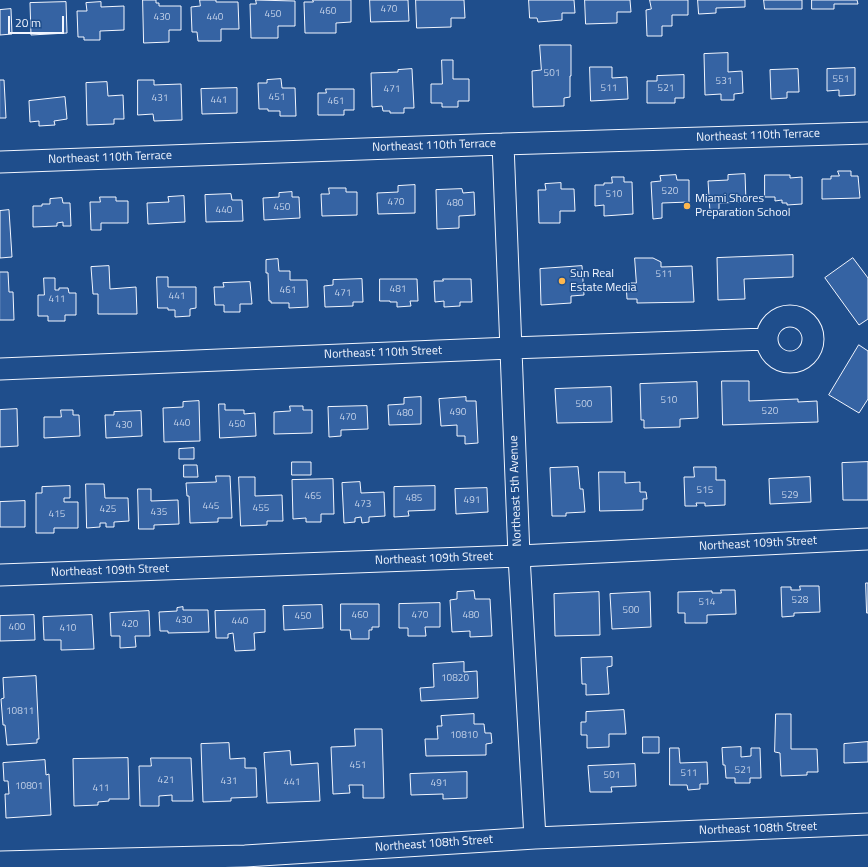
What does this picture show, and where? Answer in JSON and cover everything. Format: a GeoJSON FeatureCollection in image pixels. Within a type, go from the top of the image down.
{"type":"FeatureCollection","features":[{"type":"Feature","properties":{"kind":"street","name":"Northeast 110th Terrace"},"geometry":{"type":"LineString","coordinates":[[0,162],[868,133]]}},
{"type":"Feature","properties":{"kind":"street","name":"Northeast 5th Avenue"},"geometry":{"type":"LineString","coordinates":[[503,144],[519,556],[535,838]]}},
{"type":"Feature","properties":{"kind":"street","name":"Northeast 110th Street"},"geometry":{"type":"LineString","coordinates":[[0,369],[766,339]]}},
{"type":"Feature","properties":{"kind":"street","name":"Northeast 109th Street"},"geometry":{"type":"LineString","coordinates":[[0,575],[519,556],[868,539]]}},
{"type":"Feature","properties":{"kind":"street","name":"Northeast 108th Street"},"geometry":{"type":"LineString","coordinates":[[0,862],[245,862],[535,838],[868,824]]}},
{"type":"Feature","properties":{"kind":"building"},"geometry":{"type":"Polygon","coordinates":[[[143,0],[156,0],[156,3],[159,3],[159,6],[181,6],[181,30],[169,30],[169,42],[144,43],[143,0]]]}},
{"type":"Feature","properties":{"kind":"building"},"geometry":{"type":"Polygon","coordinates":[[[200,0],[238,2],[239,29],[221,29],[221,41],[198,41],[197,32],[192,32],[191,7],[200,6],[200,0]]]}},
{"type":"Feature","properties":{"kind":"building"},"geometry":{"type":"Polygon","coordinates":[[[256,0],[295,1],[295,26],[278,26],[278,38],[251,38],[250,4],[256,4],[256,0]]]}},
{"type":"Feature","properties":{"kind":"building"},"geometry":{"type":"Polygon","coordinates":[[[313,0],[351,0],[351,22],[336,23],[336,33],[305,33],[304,2],[313,2],[313,0]]]}},
{"type":"Feature","properties":{"kind":"building"},"geometry":{"type":"Polygon","coordinates":[[[370,0],[408,0],[409,21],[371,22],[370,0]]]}},
{"type":"Feature","properties":{"kind":"building"},"geometry":{"type":"Polygon","coordinates":[[[416,0],[464,0],[465,18],[451,18],[451,27],[417,28],[416,0]]]}},
{"type":"Feature","properties":{"kind":"building"},"geometry":{"type":"Polygon","coordinates":[[[529,0],[574,0],[575,13],[562,13],[562,20],[538,22],[537,18],[530,18],[529,0]]]}},
{"type":"Feature","properties":{"kind":"building"},"geometry":{"type":"Polygon","coordinates":[[[585,0],[630,0],[631,12],[617,12],[617,23],[586,24],[585,0]]]}},
{"type":"Feature","properties":{"kind":"building"},"geometry":{"type":"Polygon","coordinates":[[[650,0],[688,0],[688,15],[672,15],[672,26],[662,26],[662,36],[647,36],[646,10],[651,9],[650,0]]]}},
{"type":"Feature","properties":{"kind":"building"},"geometry":{"type":"Polygon","coordinates":[[[698,0],[745,0],[745,7],[716,8],[716,13],[699,14],[698,0]]]}},
{"type":"Feature","properties":{"kind":"building"},"geometry":{"type":"Polygon","coordinates":[[[764,0],[802,0],[802,9],[765,9],[764,0]]]}},
{"type":"Feature","properties":{"kind":"building"},"geometry":{"type":"Polygon","coordinates":[[[812,0],[857,0],[858,4],[834,4],[834,9],[812,9],[812,0]]]}},
{"type":"Feature","properties":{"kind":"building"},"geometry":{"type":"Polygon","coordinates":[[[66,2],[67,33],[31,35],[30,3],[66,2]]]}},
{"type":"Feature","properties":{"kind":"building"},"geometry":{"type":"Polygon","coordinates":[[[101,2],[101,7],[124,6],[124,30],[100,31],[100,40],[84,40],[84,37],[78,37],[77,11],[87,11],[86,3],[101,2]]]}},
{"type":"Feature","properties":{"kind":"building"},"geometry":{"type":"Polygon","coordinates":[[[11,9],[12,34],[0,35],[0,10],[11,9]]]}},
{"type":"Feature","properties":{"kind":"building"},"geometry":{"type":"Polygon","coordinates":[[[540,45],[571,45],[570,97],[564,98],[564,106],[533,107],[532,71],[541,70],[540,45]]]}},
{"type":"Feature","properties":{"kind":"building"},"geometry":{"type":"Polygon","coordinates":[[[728,53],[728,72],[742,71],[743,93],[734,94],[734,100],[721,100],[721,94],[705,95],[704,54],[728,53]]]}},
{"type":"Feature","properties":{"kind":"building"},"geometry":{"type":"Polygon","coordinates":[[[442,60],[453,60],[453,79],[469,79],[469,101],[458,101],[458,107],[442,107],[442,103],[431,103],[431,84],[442,84],[442,60]]]}},
{"type":"Feature","properties":{"kind":"building"},"geometry":{"type":"Polygon","coordinates":[[[590,67],[612,67],[612,78],[627,77],[628,99],[591,101],[590,67]]]}},
{"type":"Feature","properties":{"kind":"building"},"geometry":{"type":"Polygon","coordinates":[[[855,68],[855,95],[839,96],[839,90],[827,91],[827,69],[855,68]]]}},
{"type":"Feature","properties":{"kind":"building"},"geometry":{"type":"Polygon","coordinates":[[[412,69],[414,108],[404,108],[404,113],[390,113],[390,111],[383,111],[382,106],[372,107],[371,73],[398,72],[398,70],[412,69]]]}},
{"type":"Feature","properties":{"kind":"building"},"geometry":{"type":"Polygon","coordinates":[[[798,69],[799,92],[787,92],[787,98],[771,99],[770,70],[798,69]]]}},
{"type":"Feature","properties":{"kind":"building"},"geometry":{"type":"Polygon","coordinates":[[[684,75],[684,98],[675,98],[675,103],[647,103],[647,81],[657,81],[657,76],[684,75]]]}},
{"type":"Feature","properties":{"kind":"building"},"geometry":{"type":"Polygon","coordinates":[[[281,79],[282,88],[295,88],[296,116],[280,116],[280,111],[259,109],[258,83],[267,83],[267,80],[281,79]]]}},
{"type":"Feature","properties":{"kind":"building"},"geometry":{"type":"Polygon","coordinates":[[[0,80],[4,80],[6,118],[0,118],[0,80]]]}},
{"type":"Feature","properties":{"kind":"building"},"geometry":{"type":"Polygon","coordinates":[[[138,80],[154,80],[154,85],[181,84],[182,120],[154,121],[153,114],[138,115],[138,80]]]}},
{"type":"Feature","properties":{"kind":"building"},"geometry":{"type":"Polygon","coordinates":[[[107,82],[108,96],[123,95],[124,119],[114,119],[114,124],[87,125],[86,83],[107,82]]]}},
{"type":"Feature","properties":{"kind":"building"},"geometry":{"type":"Polygon","coordinates":[[[237,88],[237,113],[202,114],[201,89],[237,88]]]}},
{"type":"Feature","properties":{"kind":"building"},"geometry":{"type":"Polygon","coordinates":[[[326,89],[354,89],[354,110],[344,110],[344,115],[318,115],[318,93],[326,93],[326,89]]]}},
{"type":"Feature","properties":{"kind":"building"},"geometry":{"type":"Polygon","coordinates":[[[65,97],[67,119],[54,121],[55,125],[39,126],[39,121],[30,122],[29,101],[65,97]]]}},
{"type":"Feature","properties":{"kind":"building"},"geometry":{"type":"Polygon","coordinates":[[[838,171],[851,171],[851,176],[858,176],[860,198],[822,199],[822,179],[831,179],[831,176],[839,176],[838,171]]]}},
{"type":"Feature","properties":{"kind":"building"},"geometry":{"type":"Polygon","coordinates":[[[745,174],[746,202],[719,203],[719,212],[710,212],[708,181],[728,180],[728,175],[745,174]]]}},
{"type":"Feature","properties":{"kind":"building"},"geometry":{"type":"Polygon","coordinates":[[[676,175],[677,180],[689,180],[689,202],[662,203],[662,218],[653,219],[651,182],[661,181],[660,176],[676,175]]]}},
{"type":"Feature","properties":{"kind":"building"},"geometry":{"type":"Polygon","coordinates":[[[765,175],[790,175],[790,178],[802,177],[802,204],[787,205],[787,203],[782,203],[782,200],[775,201],[775,197],[765,197],[765,175]]]}},
{"type":"Feature","properties":{"kind":"building"},"geometry":{"type":"Polygon","coordinates":[[[612,177],[624,177],[624,182],[632,182],[633,214],[604,216],[604,205],[595,206],[595,185],[612,183],[612,177]]]}},
{"type":"Feature","properties":{"kind":"building"},"geometry":{"type":"Polygon","coordinates":[[[561,183],[561,189],[574,189],[575,211],[560,211],[560,223],[539,223],[538,190],[546,190],[545,184],[561,183]]]}},
{"type":"Feature","properties":{"kind":"building"},"geometry":{"type":"Polygon","coordinates":[[[415,185],[415,213],[378,214],[377,193],[398,192],[398,186],[415,185]]]}},
{"type":"Feature","properties":{"kind":"building"},"geometry":{"type":"Polygon","coordinates":[[[329,188],[346,188],[346,192],[357,192],[357,215],[322,216],[321,194],[329,194],[329,188]]]}},
{"type":"Feature","properties":{"kind":"building"},"geometry":{"type":"Polygon","coordinates":[[[462,189],[463,193],[474,192],[475,215],[459,216],[459,228],[437,229],[436,190],[462,189]]]}},
{"type":"Feature","properties":{"kind":"building"},"geometry":{"type":"Polygon","coordinates":[[[292,192],[292,197],[299,197],[300,218],[264,220],[263,198],[279,197],[279,193],[292,192]]]}},
{"type":"Feature","properties":{"kind":"building"},"geometry":{"type":"Polygon","coordinates":[[[231,194],[232,200],[242,200],[243,221],[206,222],[205,195],[231,194]]]}},
{"type":"Feature","properties":{"kind":"building"},"geometry":{"type":"Polygon","coordinates":[[[184,196],[185,222],[148,224],[147,203],[169,202],[168,197],[184,196]]]}},
{"type":"Feature","properties":{"kind":"building"},"geometry":{"type":"Polygon","coordinates":[[[100,197],[116,197],[116,201],[128,201],[128,223],[101,223],[101,230],[91,230],[90,202],[100,202],[100,197]]]}},
{"type":"Feature","properties":{"kind":"building"},"geometry":{"type":"Polygon","coordinates":[[[62,198],[63,203],[70,203],[71,226],[63,226],[63,222],[57,223],[57,226],[33,227],[33,206],[50,204],[50,199],[62,198]]]}},
{"type":"Feature","properties":{"kind":"building"},"geometry":{"type":"Polygon","coordinates":[[[9,210],[12,257],[0,258],[0,211],[9,210]]]}},
{"type":"Feature","properties":{"kind":"building"},"geometry":{"type":"Polygon","coordinates":[[[793,255],[793,277],[744,279],[745,299],[718,300],[717,258],[793,255]]]}},
{"type":"Feature","properties":{"kind":"building"},"geometry":{"type":"Polygon","coordinates":[[[635,258],[653,258],[661,262],[661,267],[692,266],[694,302],[637,303],[637,299],[627,299],[626,283],[636,283],[635,258]]]}},
{"type":"Feature","properties":{"kind":"building"},"geometry":{"type":"Polygon","coordinates":[[[853,258],[868,278],[868,319],[859,325],[825,278],[853,258]]]}},
{"type":"Feature","properties":{"kind":"building"},"geometry":{"type":"Polygon","coordinates":[[[278,259],[279,271],[290,271],[290,280],[307,280],[308,307],[289,308],[289,303],[271,303],[271,301],[269,301],[266,260],[278,259]]]}},
{"type":"Feature","properties":{"kind":"building"},"geometry":{"type":"Polygon","coordinates":[[[109,266],[110,289],[136,287],[137,314],[98,314],[98,294],[93,294],[91,267],[109,266]]]}},
{"type":"Feature","properties":{"kind":"building","name":"Sun Real Estate Media"},"geometry":{"type":"Polygon","coordinates":[[[582,266],[584,295],[571,296],[571,303],[541,305],[540,269],[582,266]]]}},
{"type":"Feature","properties":{"kind":"building"},"geometry":{"type":"Polygon","coordinates":[[[0,272],[8,272],[9,292],[13,292],[14,320],[0,320],[0,272]]]}},
{"type":"Feature","properties":{"kind":"building"},"geometry":{"type":"Polygon","coordinates":[[[157,277],[168,277],[168,287],[196,287],[196,308],[190,309],[190,316],[175,317],[175,310],[158,308],[157,277]]]}},
{"type":"Feature","properties":{"kind":"building"},"geometry":{"type":"Polygon","coordinates":[[[44,278],[55,278],[55,290],[59,290],[59,288],[68,288],[69,293],[76,293],[76,315],[65,315],[65,321],[48,321],[48,316],[38,316],[38,295],[44,295],[44,278]]]}},
{"type":"Feature","properties":{"kind":"building"},"geometry":{"type":"Polygon","coordinates":[[[362,279],[363,302],[353,302],[353,306],[325,307],[324,286],[333,285],[333,280],[362,279]]]}},
{"type":"Feature","properties":{"kind":"building"},"geometry":{"type":"Polygon","coordinates":[[[380,279],[417,279],[418,301],[410,301],[411,306],[397,307],[397,302],[380,301],[380,279]]]}},
{"type":"Feature","properties":{"kind":"building"},"geometry":{"type":"Polygon","coordinates":[[[443,279],[471,279],[472,302],[460,302],[460,306],[444,307],[444,301],[435,302],[434,281],[443,281],[443,279]]]}},
{"type":"Feature","properties":{"kind":"building"},"geometry":{"type":"Polygon","coordinates":[[[250,282],[252,304],[240,304],[240,312],[224,312],[224,305],[215,305],[214,287],[224,287],[223,283],[250,282]]]}},
{"type":"Feature","properties":{"kind":"building"},"geometry":{"type":"Polygon","coordinates":[[[859,345],[868,351],[868,399],[859,413],[829,395],[859,345]]]}},
{"type":"Feature","properties":{"kind":"building"},"geometry":{"type":"Polygon","coordinates":[[[722,381],[749,381],[749,401],[798,399],[798,402],[817,401],[818,422],[723,425],[722,381]]]}},
{"type":"Feature","properties":{"kind":"building"},"geometry":{"type":"Polygon","coordinates":[[[697,382],[698,418],[680,419],[680,427],[644,428],[644,420],[641,420],[640,384],[697,382]]]}},
{"type":"Feature","properties":{"kind":"building"},"geometry":{"type":"Polygon","coordinates":[[[611,387],[612,422],[557,423],[555,389],[611,387]]]}},
{"type":"Feature","properties":{"kind":"building"},"geometry":{"type":"Polygon","coordinates":[[[421,397],[421,424],[389,425],[388,405],[404,404],[404,398],[421,397]]]}},
{"type":"Feature","properties":{"kind":"building"},"geometry":{"type":"Polygon","coordinates":[[[466,397],[466,401],[476,401],[478,443],[465,444],[465,436],[457,436],[457,425],[441,426],[439,399],[466,397]]]}},
{"type":"Feature","properties":{"kind":"building"},"geometry":{"type":"Polygon","coordinates":[[[199,401],[200,441],[164,442],[163,408],[183,407],[183,402],[199,401]]]}},
{"type":"Feature","properties":{"kind":"building"},"geometry":{"type":"Polygon","coordinates":[[[219,404],[225,404],[225,410],[244,410],[244,414],[255,413],[256,436],[220,438],[219,404]]]}},
{"type":"Feature","properties":{"kind":"building"},"geometry":{"type":"Polygon","coordinates":[[[290,406],[303,406],[303,410],[312,410],[312,433],[274,434],[274,412],[290,411],[290,406]]]}},
{"type":"Feature","properties":{"kind":"building"},"geometry":{"type":"Polygon","coordinates":[[[367,406],[368,429],[341,430],[341,436],[329,437],[328,407],[367,406]]]}},
{"type":"Feature","properties":{"kind":"building"},"geometry":{"type":"Polygon","coordinates":[[[17,409],[18,446],[0,447],[0,410],[17,409]]]}},
{"type":"Feature","properties":{"kind":"building"},"geometry":{"type":"Polygon","coordinates":[[[61,410],[73,410],[73,415],[79,415],[80,436],[44,438],[44,417],[61,417],[61,410]]]}},
{"type":"Feature","properties":{"kind":"building"},"geometry":{"type":"Polygon","coordinates":[[[141,411],[142,436],[106,438],[105,415],[114,415],[114,412],[141,411]]]}},
{"type":"Feature","properties":{"kind":"building"},"geometry":{"type":"Polygon","coordinates":[[[194,448],[194,459],[179,459],[179,449],[194,448]]]}},
{"type":"Feature","properties":{"kind":"building"},"geometry":{"type":"Polygon","coordinates":[[[292,462],[311,462],[311,475],[292,475],[292,462]]]}},
{"type":"Feature","properties":{"kind":"building"},"geometry":{"type":"Polygon","coordinates":[[[868,462],[868,500],[843,500],[842,463],[868,462]]]}},
{"type":"Feature","properties":{"kind":"building"},"geometry":{"type":"Polygon","coordinates":[[[184,465],[197,465],[198,477],[184,477],[184,465]]]}},
{"type":"Feature","properties":{"kind":"building"},"geometry":{"type":"Polygon","coordinates":[[[578,467],[580,489],[583,489],[585,512],[566,513],[566,516],[552,516],[550,468],[578,467]]]}},
{"type":"Feature","properties":{"kind":"building"},"geometry":{"type":"Polygon","coordinates":[[[694,467],[716,467],[716,480],[725,480],[725,505],[705,506],[705,503],[696,503],[697,506],[685,506],[684,477],[694,477],[694,467]]]}},
{"type":"Feature","properties":{"kind":"building"},"geometry":{"type":"Polygon","coordinates":[[[599,472],[625,472],[625,483],[640,482],[640,492],[646,492],[647,499],[643,499],[643,510],[600,511],[599,472]]]}},
{"type":"Feature","properties":{"kind":"building"},"geometry":{"type":"Polygon","coordinates":[[[216,476],[230,476],[232,518],[218,518],[218,522],[190,523],[189,496],[187,496],[186,483],[216,482],[216,476]]]}},
{"type":"Feature","properties":{"kind":"building"},"geometry":{"type":"Polygon","coordinates":[[[239,477],[255,477],[255,496],[282,495],[283,521],[267,521],[267,525],[241,526],[239,477]]]}},
{"type":"Feature","properties":{"kind":"building"},"geometry":{"type":"Polygon","coordinates":[[[810,477],[811,502],[770,504],[769,479],[810,477]]]}},
{"type":"Feature","properties":{"kind":"building"},"geometry":{"type":"Polygon","coordinates":[[[333,479],[334,514],[321,514],[321,522],[306,522],[306,518],[293,519],[292,480],[333,479]]]}},
{"type":"Feature","properties":{"kind":"building"},"geometry":{"type":"Polygon","coordinates":[[[360,482],[361,493],[384,492],[385,516],[369,517],[369,522],[362,523],[361,517],[355,518],[355,522],[344,523],[342,483],[360,482]]]}},
{"type":"Feature","properties":{"kind":"building"},"geometry":{"type":"Polygon","coordinates":[[[86,484],[104,484],[105,498],[128,498],[129,521],[114,522],[114,527],[106,527],[106,523],[100,523],[100,527],[87,528],[86,484]]]}},
{"type":"Feature","properties":{"kind":"building"},"geometry":{"type":"Polygon","coordinates":[[[70,486],[70,498],[64,498],[64,502],[78,502],[78,528],[54,528],[54,533],[36,533],[36,493],[42,493],[42,487],[70,486]]]}},
{"type":"Feature","properties":{"kind":"building"},"geometry":{"type":"Polygon","coordinates":[[[435,486],[435,510],[408,511],[409,516],[394,517],[394,487],[435,486]]]}},
{"type":"Feature","properties":{"kind":"building"},"geometry":{"type":"Polygon","coordinates":[[[487,488],[488,512],[456,514],[455,489],[487,488]]]}},
{"type":"Feature","properties":{"kind":"building"},"geometry":{"type":"Polygon","coordinates":[[[138,489],[151,489],[151,501],[178,500],[179,524],[154,525],[154,529],[139,529],[138,489]]]}},
{"type":"Feature","properties":{"kind":"building"},"geometry":{"type":"Polygon","coordinates":[[[25,501],[25,527],[0,527],[0,502],[25,501]]]}},
{"type":"Feature","properties":{"kind":"building"},"geometry":{"type":"Polygon","coordinates":[[[866,583],[868,583],[868,613],[867,613],[866,583]]]}},
{"type":"Feature","properties":{"kind":"building"},"geometry":{"type":"Polygon","coordinates":[[[800,586],[819,586],[820,612],[794,613],[794,616],[782,617],[781,587],[791,587],[791,590],[800,590],[800,586]]]}},
{"type":"Feature","properties":{"kind":"building"},"geometry":{"type":"Polygon","coordinates":[[[721,590],[735,590],[736,614],[707,615],[707,623],[685,623],[685,613],[678,613],[678,592],[712,591],[712,593],[721,593],[721,590]]]}},
{"type":"Feature","properties":{"kind":"building"},"geometry":{"type":"Polygon","coordinates":[[[474,591],[475,599],[490,599],[492,636],[470,637],[470,631],[452,632],[450,600],[457,599],[457,592],[474,591]]]}},
{"type":"Feature","properties":{"kind":"building"},"geometry":{"type":"Polygon","coordinates":[[[599,592],[600,635],[555,636],[554,594],[599,592]]]}},
{"type":"Feature","properties":{"kind":"building"},"geometry":{"type":"Polygon","coordinates":[[[650,592],[651,627],[612,629],[610,594],[650,592]]]}},
{"type":"Feature","properties":{"kind":"building"},"geometry":{"type":"Polygon","coordinates":[[[440,603],[440,627],[425,627],[426,636],[408,636],[408,628],[399,628],[399,604],[440,603]]]}},
{"type":"Feature","properties":{"kind":"building"},"geometry":{"type":"Polygon","coordinates":[[[341,604],[379,604],[379,627],[372,627],[372,630],[369,630],[369,639],[351,639],[350,630],[341,630],[341,604]]]}},
{"type":"Feature","properties":{"kind":"building"},"geometry":{"type":"Polygon","coordinates":[[[322,605],[323,628],[284,630],[283,606],[322,605]]]}},
{"type":"Feature","properties":{"kind":"building"},"geometry":{"type":"Polygon","coordinates":[[[183,607],[183,610],[208,610],[209,632],[168,633],[168,631],[160,631],[159,612],[177,611],[177,608],[183,607]]]}},
{"type":"Feature","properties":{"kind":"building"},"geometry":{"type":"Polygon","coordinates":[[[265,610],[265,632],[254,633],[255,650],[235,651],[233,633],[228,634],[228,638],[216,638],[215,611],[265,610]]]}},
{"type":"Feature","properties":{"kind":"building"},"geometry":{"type":"Polygon","coordinates":[[[149,611],[150,636],[135,636],[136,647],[120,648],[120,636],[111,636],[110,613],[149,611]]]}},
{"type":"Feature","properties":{"kind":"building"},"geometry":{"type":"Polygon","coordinates":[[[34,615],[35,640],[0,641],[0,616],[34,615]]]}},
{"type":"Feature","properties":{"kind":"building"},"geometry":{"type":"Polygon","coordinates":[[[92,615],[94,649],[61,650],[61,640],[44,640],[43,617],[92,615]]]}},
{"type":"Feature","properties":{"kind":"building"},"geometry":{"type":"Polygon","coordinates":[[[612,657],[612,666],[607,667],[609,694],[586,695],[586,684],[582,684],[581,658],[612,657]]]}},
{"type":"Feature","properties":{"kind":"building"},"geometry":{"type":"Polygon","coordinates":[[[464,662],[464,672],[477,671],[478,698],[421,701],[420,688],[434,687],[433,664],[464,662]]]}},
{"type":"Feature","properties":{"kind":"building"},"geometry":{"type":"Polygon","coordinates":[[[36,676],[39,739],[37,739],[37,743],[7,745],[5,725],[3,725],[1,699],[4,698],[3,678],[36,676]]]}},
{"type":"Feature","properties":{"kind":"building"},"geometry":{"type":"Polygon","coordinates":[[[624,710],[626,734],[609,734],[609,747],[587,748],[587,735],[581,735],[581,722],[586,722],[586,712],[624,710]]]}},
{"type":"Feature","properties":{"kind":"building"},"geometry":{"type":"Polygon","coordinates":[[[474,714],[474,724],[484,724],[485,733],[491,733],[492,743],[486,744],[486,755],[426,756],[425,739],[438,739],[437,726],[442,726],[441,716],[474,714]]]}},
{"type":"Feature","properties":{"kind":"building"},"geometry":{"type":"Polygon","coordinates":[[[776,714],[791,714],[791,749],[817,749],[818,772],[807,772],[807,775],[781,776],[780,753],[775,752],[776,714]]]}},
{"type":"Feature","properties":{"kind":"building"},"geometry":{"type":"Polygon","coordinates":[[[355,729],[382,729],[384,798],[363,798],[363,785],[349,785],[350,793],[333,794],[331,747],[355,746],[355,729]]]}},
{"type":"Feature","properties":{"kind":"building"},"geometry":{"type":"Polygon","coordinates":[[[643,737],[659,737],[659,753],[643,753],[643,737]]]}},
{"type":"Feature","properties":{"kind":"building"},"geometry":{"type":"Polygon","coordinates":[[[868,742],[868,762],[844,763],[844,744],[868,742]]]}},
{"type":"Feature","properties":{"kind":"building"},"geometry":{"type":"Polygon","coordinates":[[[229,743],[230,759],[245,758],[245,768],[256,768],[257,797],[231,798],[231,801],[203,802],[201,744],[229,743]]]}},
{"type":"Feature","properties":{"kind":"building"},"geometry":{"type":"Polygon","coordinates":[[[741,747],[741,757],[751,756],[751,748],[760,748],[761,778],[750,778],[750,783],[735,783],[735,778],[726,778],[725,765],[723,765],[722,748],[741,747]]]}},
{"type":"Feature","properties":{"kind":"building"},"geometry":{"type":"Polygon","coordinates":[[[670,748],[679,748],[680,763],[707,762],[708,784],[700,784],[700,789],[688,790],[687,785],[670,785],[670,748]]]}},
{"type":"Feature","properties":{"kind":"building"},"geometry":{"type":"Polygon","coordinates":[[[290,751],[291,765],[318,763],[320,801],[267,803],[264,753],[290,751]]]}},
{"type":"Feature","properties":{"kind":"building"},"geometry":{"type":"Polygon","coordinates":[[[128,758],[129,799],[109,799],[109,801],[98,802],[98,805],[74,806],[73,759],[128,758]]]}},
{"type":"Feature","properties":{"kind":"building"},"geometry":{"type":"Polygon","coordinates":[[[151,758],[191,758],[193,801],[172,801],[172,795],[159,796],[159,806],[140,806],[139,766],[151,766],[151,758]]]}},
{"type":"Feature","properties":{"kind":"building"},"geometry":{"type":"Polygon","coordinates":[[[45,760],[46,775],[49,774],[51,815],[6,818],[5,794],[9,794],[8,781],[4,781],[3,763],[45,760]]]}},
{"type":"Feature","properties":{"kind":"building"},"geometry":{"type":"Polygon","coordinates":[[[635,764],[636,786],[611,787],[612,792],[590,792],[588,766],[635,764]]]}},
{"type":"Feature","properties":{"kind":"building"},"geometry":{"type":"Polygon","coordinates":[[[467,772],[467,798],[443,799],[443,794],[411,795],[410,774],[467,772]]]}},
{"type":"Feature","properties":{"kind":"place","name":"Miami Shores Preparation School"},"geometry":{"type":"Point","coordinates":[687,206]}},
{"type":"Feature","properties":{"kind":"place","name":"Sun Real Estate Media"},"geometry":{"type":"Point","coordinates":[562,281]}}]}
